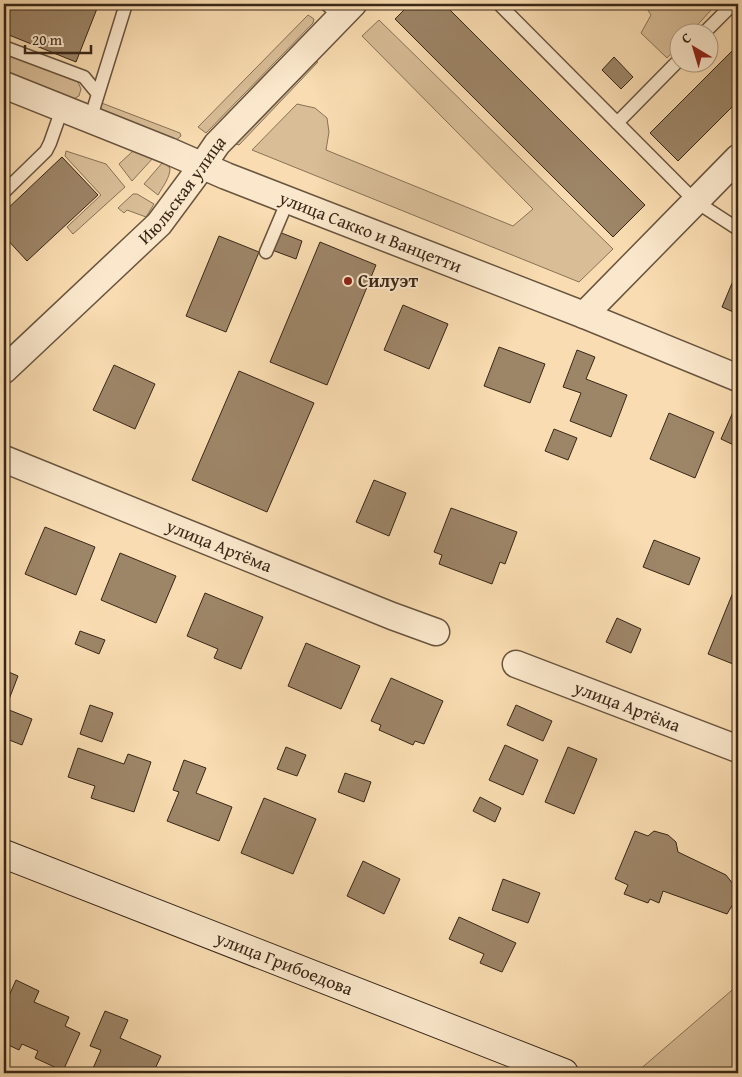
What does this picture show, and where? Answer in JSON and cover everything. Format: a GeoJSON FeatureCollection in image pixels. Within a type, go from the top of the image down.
{"type":"FeatureCollection","features":[{"type":"Feature","properties":{"kind":"street","name":"Июльская улица"},"geometry":{"type":"LineString","coordinates":[[4,370],[159,224],[217,144],[340,8]]}},
{"type":"Feature","properties":{"kind":"street","name":"улица Сакко и Ванцетти"},"geometry":{"type":"LineString","coordinates":[[4,85],[202,166],[738,378]]}},
{"type":"Feature","properties":{"kind":"street"},"geometry":{"type":"LineString","coordinates":[[584,316],[738,158]]}},
{"type":"Feature","properties":{"kind":"street","name":"улица Артёма"},"geometry":{"type":"LineString","coordinates":[[4,459],[392,616],[436,632]]}},
{"type":"Feature","properties":{"kind":"street","name":"улица Артёма"},"geometry":{"type":"LineString","coordinates":[[516,664],[738,750]]}},
{"type":"Feature","properties":{"kind":"street","name":"улица Грибоедова"},"geometry":{"type":"LineString","coordinates":[[4,854],[564,1073]]}},
{"type":"Feature","properties":{"kind":"lane"},"geometry":{"type":"LineString","coordinates":[[90,120],[126,4]]}},
{"type":"Feature","properties":{"kind":"lane"},"geometry":{"type":"LineString","coordinates":[[500,4],[695,201],[738,229]]}},
{"type":"Feature","properties":{"kind":"lane"},"geometry":{"type":"LineString","coordinates":[[715,22],[733,4]]}},
{"type":"Feature","properties":{"kind":"lane"},"geometry":{"type":"LineString","coordinates":[[4,46],[84,77],[98,94]]}},
{"type":"Feature","properties":{"kind":"lane"},"geometry":{"type":"LineString","coordinates":[[617,123],[670,69]]}},
{"type":"Feature","properties":{"kind":"lane"},"geometry":{"type":"LineString","coordinates":[[4,192],[46,151],[62,109]]}},
{"type":"Feature","properties":{"kind":"lane"},"geometry":{"type":"LineString","coordinates":[[266,252],[288,200]]}},
{"type":"Feature","properties":{"kind":"shaded area"},"geometry":{"type":"Polygon","coordinates":[[[644,4],[706,4],[712,9],[700,22],[670,22],[670,55],[667,58],[641,33],[651,15],[644,4]]]}},
{"type":"Feature","properties":{"kind":"shaded area"},"geometry":{"type":"Polygon","coordinates":[[[308,15],[314,19],[313,23],[206,133],[198,127],[308,15]]]}},
{"type":"Feature","properties":{"kind":"shaded area"},"geometry":{"type":"Polygon","coordinates":[[[379,20],[613,249],[579,282],[252,150],[297,104],[315,108],[327,118],[329,132],[326,150],[513,226],[533,209],[362,36],[379,20]]]}},
{"type":"Feature","properties":{"kind":"shaded area"},"geometry":{"type":"Polygon","coordinates":[[[4,52],[78,82],[81,89],[79,96],[70,101],[4,76],[4,52]]]}},
{"type":"Feature","properties":{"kind":"shaded area"},"geometry":{"type":"Polygon","coordinates":[[[304,59],[318,62],[239,145],[226,141],[304,59]]]}},
{"type":"Feature","properties":{"kind":"shaded area"},"geometry":{"type":"Polygon","coordinates":[[[99,102],[180,133],[181,136],[175,141],[99,111],[99,102]]]}},
{"type":"Feature","properties":{"kind":"shaded area"},"geometry":{"type":"Polygon","coordinates":[[[134,150],[153,158],[132,181],[119,164],[134,150]]]}},
{"type":"Feature","properties":{"kind":"shaded area"},"geometry":{"type":"Polygon","coordinates":[[[66,151],[106,164],[125,187],[73,234],[67,227],[101,195],[65,156],[66,151]]]}},
{"type":"Feature","properties":{"kind":"shaded area"},"geometry":{"type":"Polygon","coordinates":[[[163,162],[170,168],[170,172],[158,195],[144,184],[163,162]]]}},
{"type":"Feature","properties":{"kind":"shaded area"},"geometry":{"type":"Polygon","coordinates":[[[133,194],[137,194],[154,204],[146,217],[127,210],[124,213],[118,208],[133,194]]]}},
{"type":"Feature","properties":{"kind":"shaded area"},"geometry":{"type":"Polygon","coordinates":[[[738,985],[738,1073],[643,1073],[638,1071],[738,985]]]}},
{"type":"Feature","properties":{"kind":"building"},"geometry":{"type":"Polygon","coordinates":[[[4,4],[92,4],[98,6],[76,62],[4,33],[4,4]]]}},
{"type":"Feature","properties":{"kind":"building"},"geometry":{"type":"Polygon","coordinates":[[[410,4],[444,4],[645,205],[613,237],[395,19],[410,4]]]}},
{"type":"Feature","properties":{"kind":"building"},"geometry":{"type":"Polygon","coordinates":[[[738,45],[738,101],[678,161],[650,133],[711,72],[720,72],[720,63],[738,45]]]}},
{"type":"Feature","properties":{"kind":"building"},"geometry":{"type":"Polygon","coordinates":[[[614,57],[633,77],[621,89],[602,70],[614,57]]]}},
{"type":"Feature","properties":{"kind":"building"},"geometry":{"type":"Polygon","coordinates":[[[62,157],[98,195],[27,261],[4,236],[4,212],[62,157]]]}},
{"type":"Feature","properties":{"kind":"building"},"geometry":{"type":"Polygon","coordinates":[[[279,232],[302,241],[296,259],[272,250],[279,232]]]}},
{"type":"Feature","properties":{"kind":"building"},"geometry":{"type":"Polygon","coordinates":[[[219,236],[259,252],[226,332],[186,316],[219,236]]]}},
{"type":"Feature","properties":{"kind":"building"},"geometry":{"type":"Polygon","coordinates":[[[320,242],[376,265],[327,385],[270,362],[320,242]]]}},
{"type":"Feature","properties":{"kind":"building"},"geometry":{"type":"Polygon","coordinates":[[[738,269],[738,314],[722,307],[738,269]]]}},
{"type":"Feature","properties":{"kind":"building"},"geometry":{"type":"Polygon","coordinates":[[[403,305],[448,324],[429,369],[384,350],[403,305]]]}},
{"type":"Feature","properties":{"kind":"building"},"geometry":{"type":"Polygon","coordinates":[[[499,347],[545,364],[530,403],[484,386],[499,347]]]}},
{"type":"Feature","properties":{"kind":"building"},"geometry":{"type":"Polygon","coordinates":[[[577,350],[595,357],[586,379],[627,395],[611,437],[570,421],[581,393],[563,387],[577,350]]]}},
{"type":"Feature","properties":{"kind":"building"},"geometry":{"type":"Polygon","coordinates":[[[114,365],[155,384],[135,429],[93,410],[114,365]]]}},
{"type":"Feature","properties":{"kind":"building"},"geometry":{"type":"Polygon","coordinates":[[[239,371],[314,403],[267,512],[192,480],[239,371]]]}},
{"type":"Feature","properties":{"kind":"building"},"geometry":{"type":"Polygon","coordinates":[[[733,412],[738,415],[738,447],[721,439],[733,412]]]}},
{"type":"Feature","properties":{"kind":"building"},"geometry":{"type":"Polygon","coordinates":[[[669,413],[714,432],[695,478],[650,459],[669,413]]]}},
{"type":"Feature","properties":{"kind":"building"},"geometry":{"type":"Polygon","coordinates":[[[554,429],[577,438],[568,460],[545,451],[554,429]]]}},
{"type":"Feature","properties":{"kind":"building"},"geometry":{"type":"Polygon","coordinates":[[[374,480],[406,493],[389,536],[356,522],[374,480]]]}},
{"type":"Feature","properties":{"kind":"building"},"geometry":{"type":"Polygon","coordinates":[[[451,508],[517,532],[505,564],[500,562],[492,584],[439,564],[442,555],[434,552],[451,508]]]}},
{"type":"Feature","properties":{"kind":"building"},"geometry":{"type":"Polygon","coordinates":[[[45,527],[95,547],[76,595],[25,574],[45,527]]]}},
{"type":"Feature","properties":{"kind":"building"},"geometry":{"type":"Polygon","coordinates":[[[654,540],[700,558],[689,585],[643,567],[654,540]]]}},
{"type":"Feature","properties":{"kind":"building"},"geometry":{"type":"Polygon","coordinates":[[[120,553],[176,576],[156,623],[101,600],[120,553]]]}},
{"type":"Feature","properties":{"kind":"building"},"geometry":{"type":"Polygon","coordinates":[[[738,580],[738,666],[708,654],[738,580]]]}},
{"type":"Feature","properties":{"kind":"building"},"geometry":{"type":"Polygon","coordinates":[[[205,593],[263,617],[241,669],[214,658],[218,649],[187,636],[205,593]]]}},
{"type":"Feature","properties":{"kind":"building"},"geometry":{"type":"Polygon","coordinates":[[[617,618],[641,629],[631,653],[606,642],[617,618]]]}},
{"type":"Feature","properties":{"kind":"building"},"geometry":{"type":"Polygon","coordinates":[[[80,631],[105,640],[99,654],[75,644],[80,631]]]}},
{"type":"Feature","properties":{"kind":"building"},"geometry":{"type":"Polygon","coordinates":[[[306,643],[360,666],[341,709],[288,686],[306,643]]]}},
{"type":"Feature","properties":{"kind":"building"},"geometry":{"type":"Polygon","coordinates":[[[4,670],[18,676],[8,702],[4,700],[4,670]]]}},
{"type":"Feature","properties":{"kind":"building"},"geometry":{"type":"Polygon","coordinates":[[[391,678],[443,701],[424,744],[415,741],[413,745],[379,730],[381,725],[371,721],[391,678]]]}},
{"type":"Feature","properties":{"kind":"building"},"geometry":{"type":"Polygon","coordinates":[[[90,705],[113,713],[102,742],[80,734],[90,705]]]}},
{"type":"Feature","properties":{"kind":"building"},"geometry":{"type":"Polygon","coordinates":[[[516,705],[552,721],[543,741],[507,725],[516,705]]]}},
{"type":"Feature","properties":{"kind":"building"},"geometry":{"type":"Polygon","coordinates":[[[4,708],[32,719],[22,745],[4,738],[4,708]]]}},
{"type":"Feature","properties":{"kind":"building"},"geometry":{"type":"Polygon","coordinates":[[[505,745],[538,760],[523,795],[489,780],[505,745]]]}},
{"type":"Feature","properties":{"kind":"building"},"geometry":{"type":"Polygon","coordinates":[[[286,747],[306,755],[297,776],[277,769],[286,747]]]}},
{"type":"Feature","properties":{"kind":"building"},"geometry":{"type":"Polygon","coordinates":[[[568,747],[597,759],[574,814],[545,802],[568,747]]]}},
{"type":"Feature","properties":{"kind":"building"},"geometry":{"type":"Polygon","coordinates":[[[78,748],[124,764],[128,754],[151,762],[134,812],[91,798],[95,786],[68,777],[78,748]]]}},
{"type":"Feature","properties":{"kind":"building"},"geometry":{"type":"Polygon","coordinates":[[[184,760],[206,768],[196,793],[232,807],[219,841],[167,821],[179,792],[173,790],[184,760]]]}},
{"type":"Feature","properties":{"kind":"building"},"geometry":{"type":"Polygon","coordinates":[[[345,773],[371,782],[364,802],[338,792],[345,773]]]}},
{"type":"Feature","properties":{"kind":"building"},"geometry":{"type":"Polygon","coordinates":[[[480,797],[501,808],[495,822],[473,811],[480,797]]]}},
{"type":"Feature","properties":{"kind":"building"},"geometry":{"type":"Polygon","coordinates":[[[264,798],[316,819],[293,874],[241,853],[264,798]]]}},
{"type":"Feature","properties":{"kind":"building"},"geometry":{"type":"Polygon","coordinates":[[[635,831],[648,836],[654,831],[668,835],[676,842],[678,852],[726,875],[733,884],[736,895],[727,914],[663,891],[659,903],[650,899],[648,903],[624,894],[628,885],[615,879],[635,831]]]}},
{"type":"Feature","properties":{"kind":"building"},"geometry":{"type":"Polygon","coordinates":[[[363,861],[400,879],[384,914],[347,896],[363,861]]]}},
{"type":"Feature","properties":{"kind":"building"},"geometry":{"type":"Polygon","coordinates":[[[503,879],[540,893],[528,923],[492,910],[503,879]]]}},
{"type":"Feature","properties":{"kind":"building"},"geometry":{"type":"Polygon","coordinates":[[[459,917],[516,943],[502,972],[480,963],[484,954],[449,939],[459,917]]]}},
{"type":"Feature","properties":{"kind":"building"},"geometry":{"type":"Polygon","coordinates":[[[16,980],[39,991],[34,1002],[69,1017],[65,1026],[80,1033],[63,1071],[35,1058],[38,1051],[22,1044],[19,1050],[4,1043],[4,1007],[16,980]]]}},
{"type":"Feature","properties":{"kind":"building"},"geometry":{"type":"Polygon","coordinates":[[[105,1011],[128,1020],[120,1038],[161,1056],[153,1073],[91,1073],[101,1050],[90,1046],[105,1011]]]}},
{"type":"Feature","properties":{"kind":"place","name":"Силуэт"},"geometry":{"type":"Point","coordinates":[348,281]}}]}
